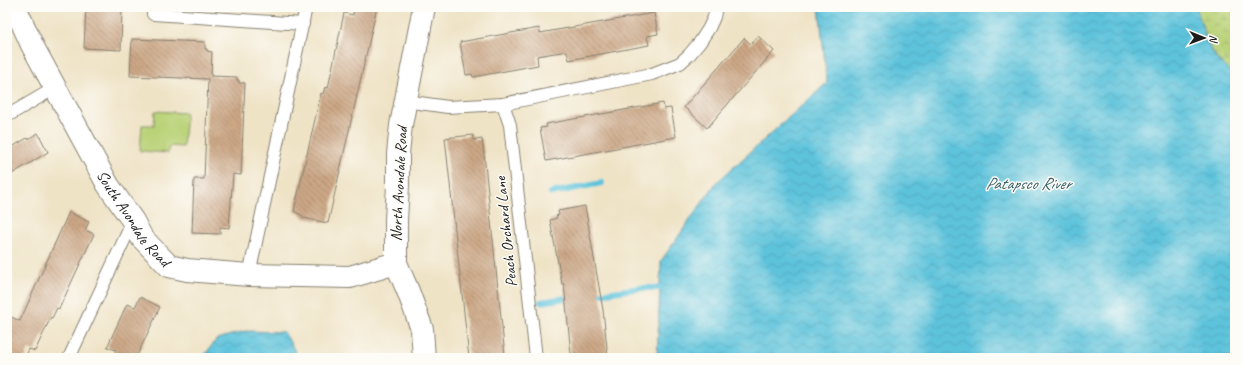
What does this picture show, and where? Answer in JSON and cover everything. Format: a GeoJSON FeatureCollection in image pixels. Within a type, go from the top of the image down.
{"type":"FeatureCollection","features":[{"type":"Feature","properties":{"kind":"street","name":"South Avondale Road"},"geometry":{"type":"LineString","coordinates":[[15,7],[32,45],[108,185],[142,238],[169,266],[187,270],[249,275],[350,277],[396,263]]}},
{"type":"Feature","properties":{"kind":"street","name":"North Avondale Road"},"geometry":{"type":"LineString","coordinates":[[424,7],[405,101],[398,154],[396,220],[396,263],[422,329],[424,358]]}},
{"type":"Feature","properties":{"kind":"lane"},"geometry":{"type":"LineString","coordinates":[[249,275],[306,7]]}},
{"type":"Feature","properties":{"kind":"lane"},"geometry":{"type":"LineString","coordinates":[[405,101],[448,107],[504,104],[652,74],[680,63],[689,55],[700,42],[714,17],[716,7]]}},
{"type":"Feature","properties":{"kind":"lane"},"geometry":{"type":"LineString","coordinates":[[153,14],[303,24]]}},
{"type":"Feature","properties":{"kind":"lane"},"geometry":{"type":"LineString","coordinates":[[7,116],[55,88]]}},
{"type":"Feature","properties":{"kind":"lane","name":"Peach Orchard Lane"},"geometry":{"type":"LineString","coordinates":[[504,104],[510,125],[536,358]]}},
{"type":"Feature","properties":{"kind":"lane"},"geometry":{"type":"LineString","coordinates":[[70,358],[132,221]]}},
{"type":"Feature","properties":{"kind":"green space"},"geometry":{"type":"Polygon","coordinates":[[[1196,7],[1231,7],[1235,18],[1235,76],[1216,58],[1208,44],[1196,7]]]}},
{"type":"Feature","properties":{"kind":"green space"},"geometry":{"type":"Polygon","coordinates":[[[155,111],[186,113],[183,147],[169,146],[168,153],[140,151],[142,125],[154,125],[155,111]]]}},
{"type":"Feature","properties":{"kind":"water","name":"Patapsco River"},"geometry":{"type":"Polygon","coordinates":[[[819,7],[1196,7],[1208,44],[1216,58],[1235,76],[1235,358],[657,358],[661,261],[716,183],[827,83],[819,7]]]}},
{"type":"Feature","properties":{"kind":"water"},"geometry":{"type":"Polygon","coordinates":[[[245,331],[284,332],[299,358],[202,358],[217,339],[245,331]]]}},
{"type":"Feature","properties":{"kind":"building"},"geometry":{"type":"Polygon","coordinates":[[[86,7],[122,7],[121,50],[84,48],[86,7]]]}},
{"type":"Feature","properties":{"kind":"building"},"geometry":{"type":"Polygon","coordinates":[[[354,7],[377,7],[328,223],[303,218],[303,216],[294,211],[321,93],[323,94],[325,87],[328,88],[344,13],[353,15],[354,7]]]}},
{"type":"Feature","properties":{"kind":"building"},"geometry":{"type":"Polygon","coordinates":[[[654,13],[658,34],[647,36],[649,45],[569,60],[567,51],[537,56],[538,65],[473,77],[472,74],[466,75],[460,42],[539,28],[540,33],[654,13]]]}},
{"type":"Feature","properties":{"kind":"building"},"geometry":{"type":"Polygon","coordinates":[[[758,36],[774,51],[707,128],[684,107],[744,38],[751,44],[758,36]]]}},
{"type":"Feature","properties":{"kind":"building"},"geometry":{"type":"Polygon","coordinates":[[[132,39],[205,42],[205,49],[212,52],[211,76],[237,77],[239,83],[245,83],[241,175],[233,174],[229,228],[220,227],[220,234],[192,233],[194,179],[204,179],[208,79],[130,76],[132,39]]]}},
{"type":"Feature","properties":{"kind":"building"},"geometry":{"type":"Polygon","coordinates":[[[663,103],[664,109],[671,108],[676,137],[546,161],[540,128],[547,127],[546,124],[663,103]]]}},
{"type":"Feature","properties":{"kind":"building"},"geometry":{"type":"Polygon","coordinates":[[[38,133],[48,152],[7,177],[7,150],[38,133]]]}},
{"type":"Feature","properties":{"kind":"building"},"geometry":{"type":"Polygon","coordinates":[[[473,135],[474,140],[482,139],[484,154],[505,356],[499,358],[469,358],[445,138],[473,135]]]}},
{"type":"Feature","properties":{"kind":"building"},"geometry":{"type":"Polygon","coordinates":[[[585,206],[603,310],[608,358],[579,358],[578,354],[571,354],[564,284],[562,284],[550,220],[557,218],[556,216],[559,215],[558,211],[585,206]]]}},
{"type":"Feature","properties":{"kind":"building"},"geometry":{"type":"Polygon","coordinates":[[[69,212],[89,222],[85,230],[94,234],[59,309],[57,308],[52,318],[51,317],[35,351],[29,349],[25,358],[7,358],[7,315],[20,321],[69,212]]]}},
{"type":"Feature","properties":{"kind":"building"},"geometry":{"type":"Polygon","coordinates":[[[140,297],[160,307],[136,358],[113,358],[116,350],[107,347],[127,304],[135,307],[140,297]]]}},
{"type":"Feature","properties":{"kind":"waterway"},"geometry":{"type":"LineString","coordinates":[[551,193],[602,183]]}},
{"type":"Feature","properties":{"kind":"waterway"},"geometry":{"type":"LineString","coordinates":[[592,295],[641,288],[660,288]]}},
{"type":"Feature","properties":{"kind":"waterway"},"geometry":{"type":"LineString","coordinates":[[541,302],[573,297]]}}]}
